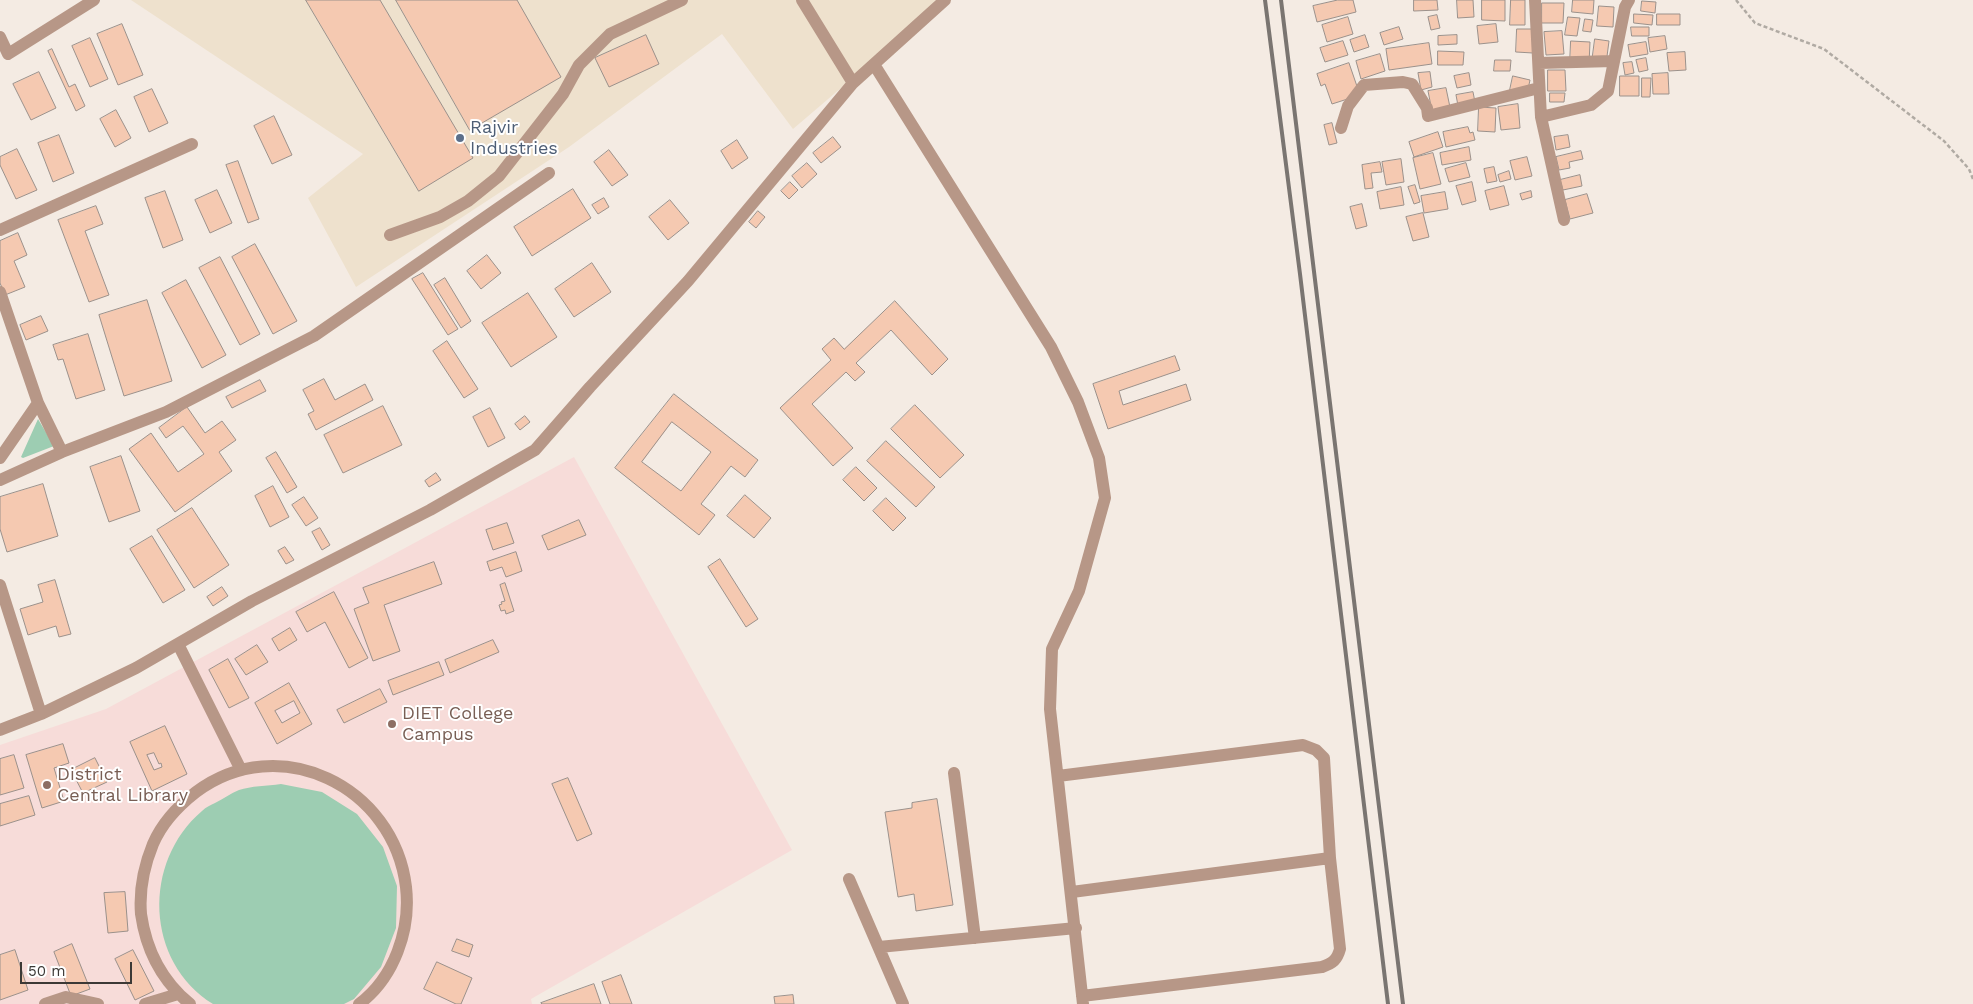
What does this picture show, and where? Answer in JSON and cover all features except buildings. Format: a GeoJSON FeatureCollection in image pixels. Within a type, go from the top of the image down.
{"type":"FeatureCollection","features":[{"type":"Feature","properties":{"kind":"street"},"geometry":{"type":"LineString","coordinates":[[0,37],[4,56],[94,0]]}},
{"type":"Feature","properties":{"kind":"street"},"geometry":{"type":"LineString","coordinates":[[390,235],[440,217],[468,201],[499,176],[563,94],[579,65],[610,34],[682,0]]}},
{"type":"Feature","properties":{"kind":"street"},"geometry":{"type":"LineString","coordinates":[[802,0],[853,83]]}},
{"type":"Feature","properties":{"kind":"street"},"geometry":{"type":"LineString","coordinates":[[0,730],[41,714],[136,668],[252,601],[430,510],[535,450],[590,387],[688,281],[853,83],[945,0]]}},
{"type":"Feature","properties":{"kind":"street"},"geometry":{"type":"LineString","coordinates":[[1535,0],[1540,116],[1549,145],[1564,220]]}},
{"type":"Feature","properties":{"kind":"street"},"geometry":{"type":"LineString","coordinates":[[1540,116],[1591,105],[1608,91],[1625,8],[1629,0]]}},
{"type":"Feature","properties":{"kind":"street"},"geometry":{"type":"LineString","coordinates":[[1539,63],[1613,61]]}},
{"type":"Feature","properties":{"kind":"street"},"geometry":{"type":"LineString","coordinates":[[874,66],[1051,347],[1078,402],[1099,458],[1105,498],[1079,591],[1052,650],[1050,709],[1083,1000],[1322,967],[1332,963],[1338,957],[1340,949],[1330,858],[1324,758],[1316,750],[1303,745],[1058,776]]}},
{"type":"Feature","properties":{"kind":"street"},"geometry":{"type":"LineString","coordinates":[[1341,128],[1348,106],[1364,85],[1403,82],[1412,84],[1427,108],[1428,116],[1539,88]]}},
{"type":"Feature","properties":{"kind":"street"},"geometry":{"type":"LineString","coordinates":[[0,230],[192,144]]}},
{"type":"Feature","properties":{"kind":"street"},"geometry":{"type":"LineString","coordinates":[[0,480],[62,452],[166,412],[314,336],[549,172]]}},
{"type":"Feature","properties":{"kind":"street"},"geometry":{"type":"LineString","coordinates":[[0,292],[38,402],[62,452]]}},
{"type":"Feature","properties":{"kind":"street"},"geometry":{"type":"LineString","coordinates":[[0,458],[38,402]]}},
{"type":"Feature","properties":{"kind":"street"},"geometry":{"type":"LineString","coordinates":[[0,585],[41,714]]}},
{"type":"Feature","properties":{"kind":"street"},"geometry":{"type":"LineString","coordinates":[[178,644],[241,770]]}},
{"type":"Feature","properties":{"kind":"street"},"geometry":{"type":"LineString","coordinates":[[190,1004],[178,994],[157,966],[144,933],[140,898],[145,863],[159,831],[180,804],[208,783],[241,770],[276,766],[310,771],[343,786],[370,807],[391,836],[404,868],[408,903],[403,938],[389,970],[367,998],[359,1004]]}},
{"type":"Feature","properties":{"kind":"street"},"geometry":{"type":"LineString","coordinates":[[954,773],[974,938]]}},
{"type":"Feature","properties":{"kind":"street"},"geometry":{"type":"LineString","coordinates":[[1072,892],[1330,858]]}},
{"type":"Feature","properties":{"kind":"street"},"geometry":{"type":"LineString","coordinates":[[849,879],[903,1004]]}},
{"type":"Feature","properties":{"kind":"street"},"geometry":{"type":"LineString","coordinates":[[879,948],[1076,928]]}},
{"type":"Feature","properties":{"kind":"street"},"geometry":{"type":"LineString","coordinates":[[146,1004],[178,994]]}},
{"type":"Feature","properties":{"kind":"street"},"geometry":{"type":"LineString","coordinates":[[45,1004],[66,997],[98,1004]]}},
{"type":"Feature","properties":{"kind":"path"},"geometry":{"type":"LineString","coordinates":[[1736,0],[1756,23],[1824,49],[1944,141],[1969,169],[1973,179]]}},
{"type":"Feature","properties":{"kind":"shaded area","name":"Rajvir Industries"},"geometry":{"type":"Polygon","coordinates":[[[131,0],[944,0],[793,129],[722,34],[569,147],[356,287],[308,198],[363,154],[131,0]]]}},
{"type":"Feature","properties":{"kind":"shaded area","name":"DIET College Campus"},"geometry":{"type":"Polygon","coordinates":[[[574,457],[792,850],[531,999],[532,1004],[0,1004],[0,745],[106,709],[574,457]]]}},
{"type":"Feature","properties":{"kind":"green space"},"geometry":{"type":"Polygon","coordinates":[[[38,419],[54,446],[23,458],[21,457],[38,419]]]}},
{"type":"Feature","properties":{"kind":"green space"},"geometry":{"type":"Polygon","coordinates":[[[281,784],[322,792],[357,814],[383,847],[397,886],[396,928],[381,967],[354,999],[344,1004],[213,1004],[191,986],[174,963],[164,938],[160,911],[161,883],[169,857],[182,832],[207,807],[239,790],[281,784]]]}},
{"type":"Feature","properties":{"kind":"railway"},"geometry":{"type":"LineString","coordinates":[[1265,0],[1388,1004]]}},
{"type":"Feature","properties":{"kind":"railway"},"geometry":{"type":"LineString","coordinates":[[1281,0],[1403,1004]]}},
{"type":"Feature","properties":{"kind":"place","name":"Rajvir Industries"},"geometry":{"type":"Point","coordinates":[460,138]}},
{"type":"Feature","properties":{"kind":"place","name":"DIET College Campus"},"geometry":{"type":"Point","coordinates":[392,724]}},
{"type":"Feature","properties":{"kind":"place","name":"District Central Library"},"geometry":{"type":"Point","coordinates":[47,785]}}]}
